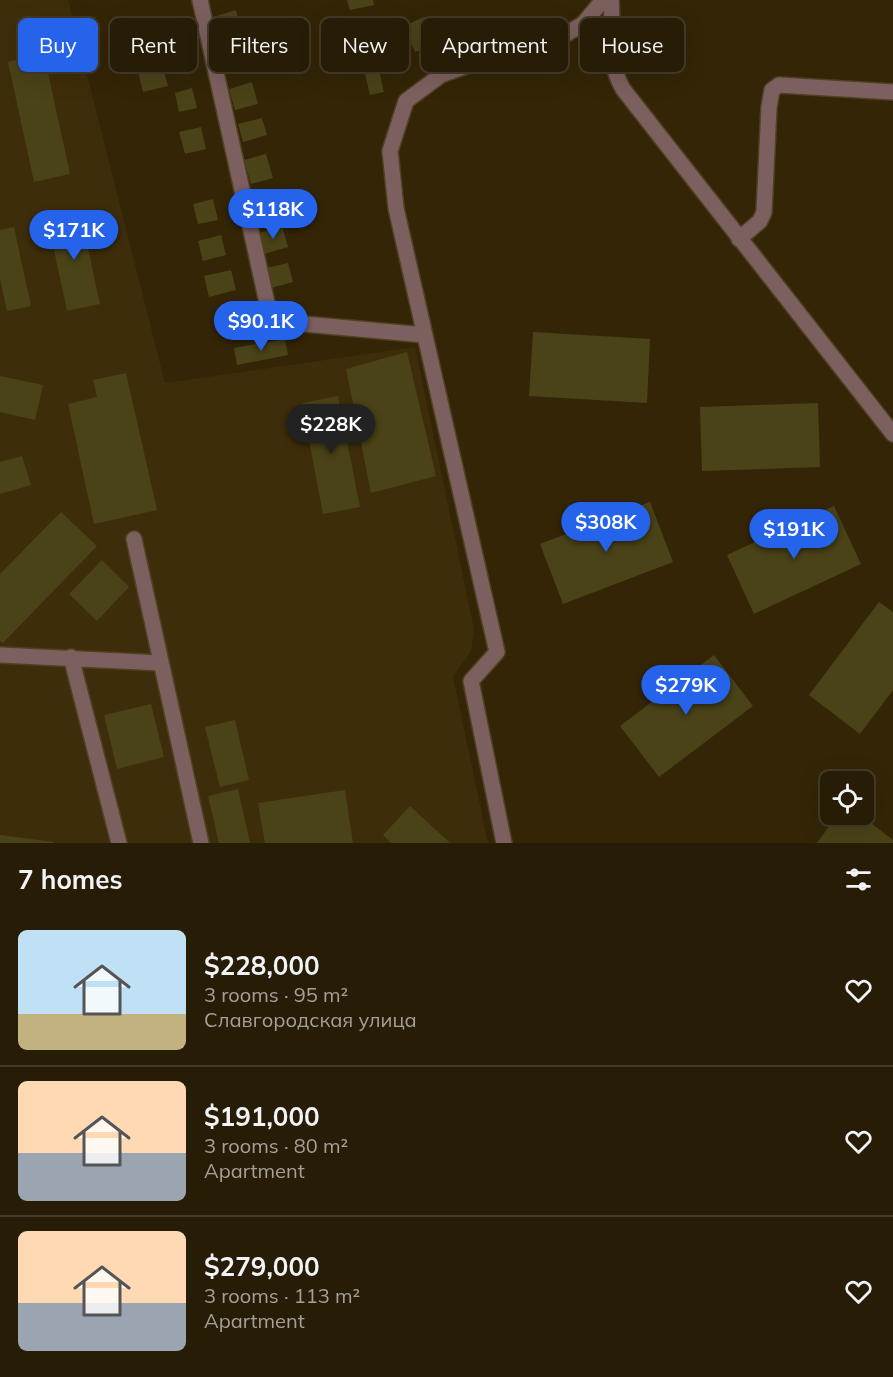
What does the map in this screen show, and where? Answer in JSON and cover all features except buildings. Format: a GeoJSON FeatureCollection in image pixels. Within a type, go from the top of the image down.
{"type":"FeatureCollection","features":[{"type":"Feature","properties":{"kind":"street"},"geometry":{"type":"LineString","coordinates":[[200,0],[271,321],[425,335]]}},
{"type":"Feature","properties":{"kind":"street"},"geometry":{"type":"LineString","coordinates":[[504,843],[471,681],[497,652],[396,208],[390,151],[406,101],[441,75],[489,58],[556,40],[583,24],[603,0]]}},
{"type":"Feature","properties":{"kind":"street"},"geometry":{"type":"LineString","coordinates":[[611,0],[612,59],[616,76],[623,89],[739,239],[891,428]]}},
{"type":"Feature","properties":{"kind":"street"},"geometry":{"type":"LineString","coordinates":[[739,239],[760,221],[764,212],[769,107],[772,90],[779,85],[893,92]]}},
{"type":"Feature","properties":{"kind":"street"},"geometry":{"type":"LineString","coordinates":[[134,539],[201,843]]}},
{"type":"Feature","properties":{"kind":"street"},"geometry":{"type":"LineString","coordinates":[[0,655],[161,663]]}},
{"type":"Feature","properties":{"kind":"street"},"geometry":{"type":"LineString","coordinates":[[71,657],[119,843]]}},
{"type":"Feature","properties":{"kind":"shaded area"},"geometry":{"type":"Polygon","coordinates":[[[0,0],[68,0],[73,18],[18,18],[18,72],[86,72],[165,383],[415,347],[474,629],[471,651],[453,677],[488,843],[0,843],[0,0]]]}}]}
